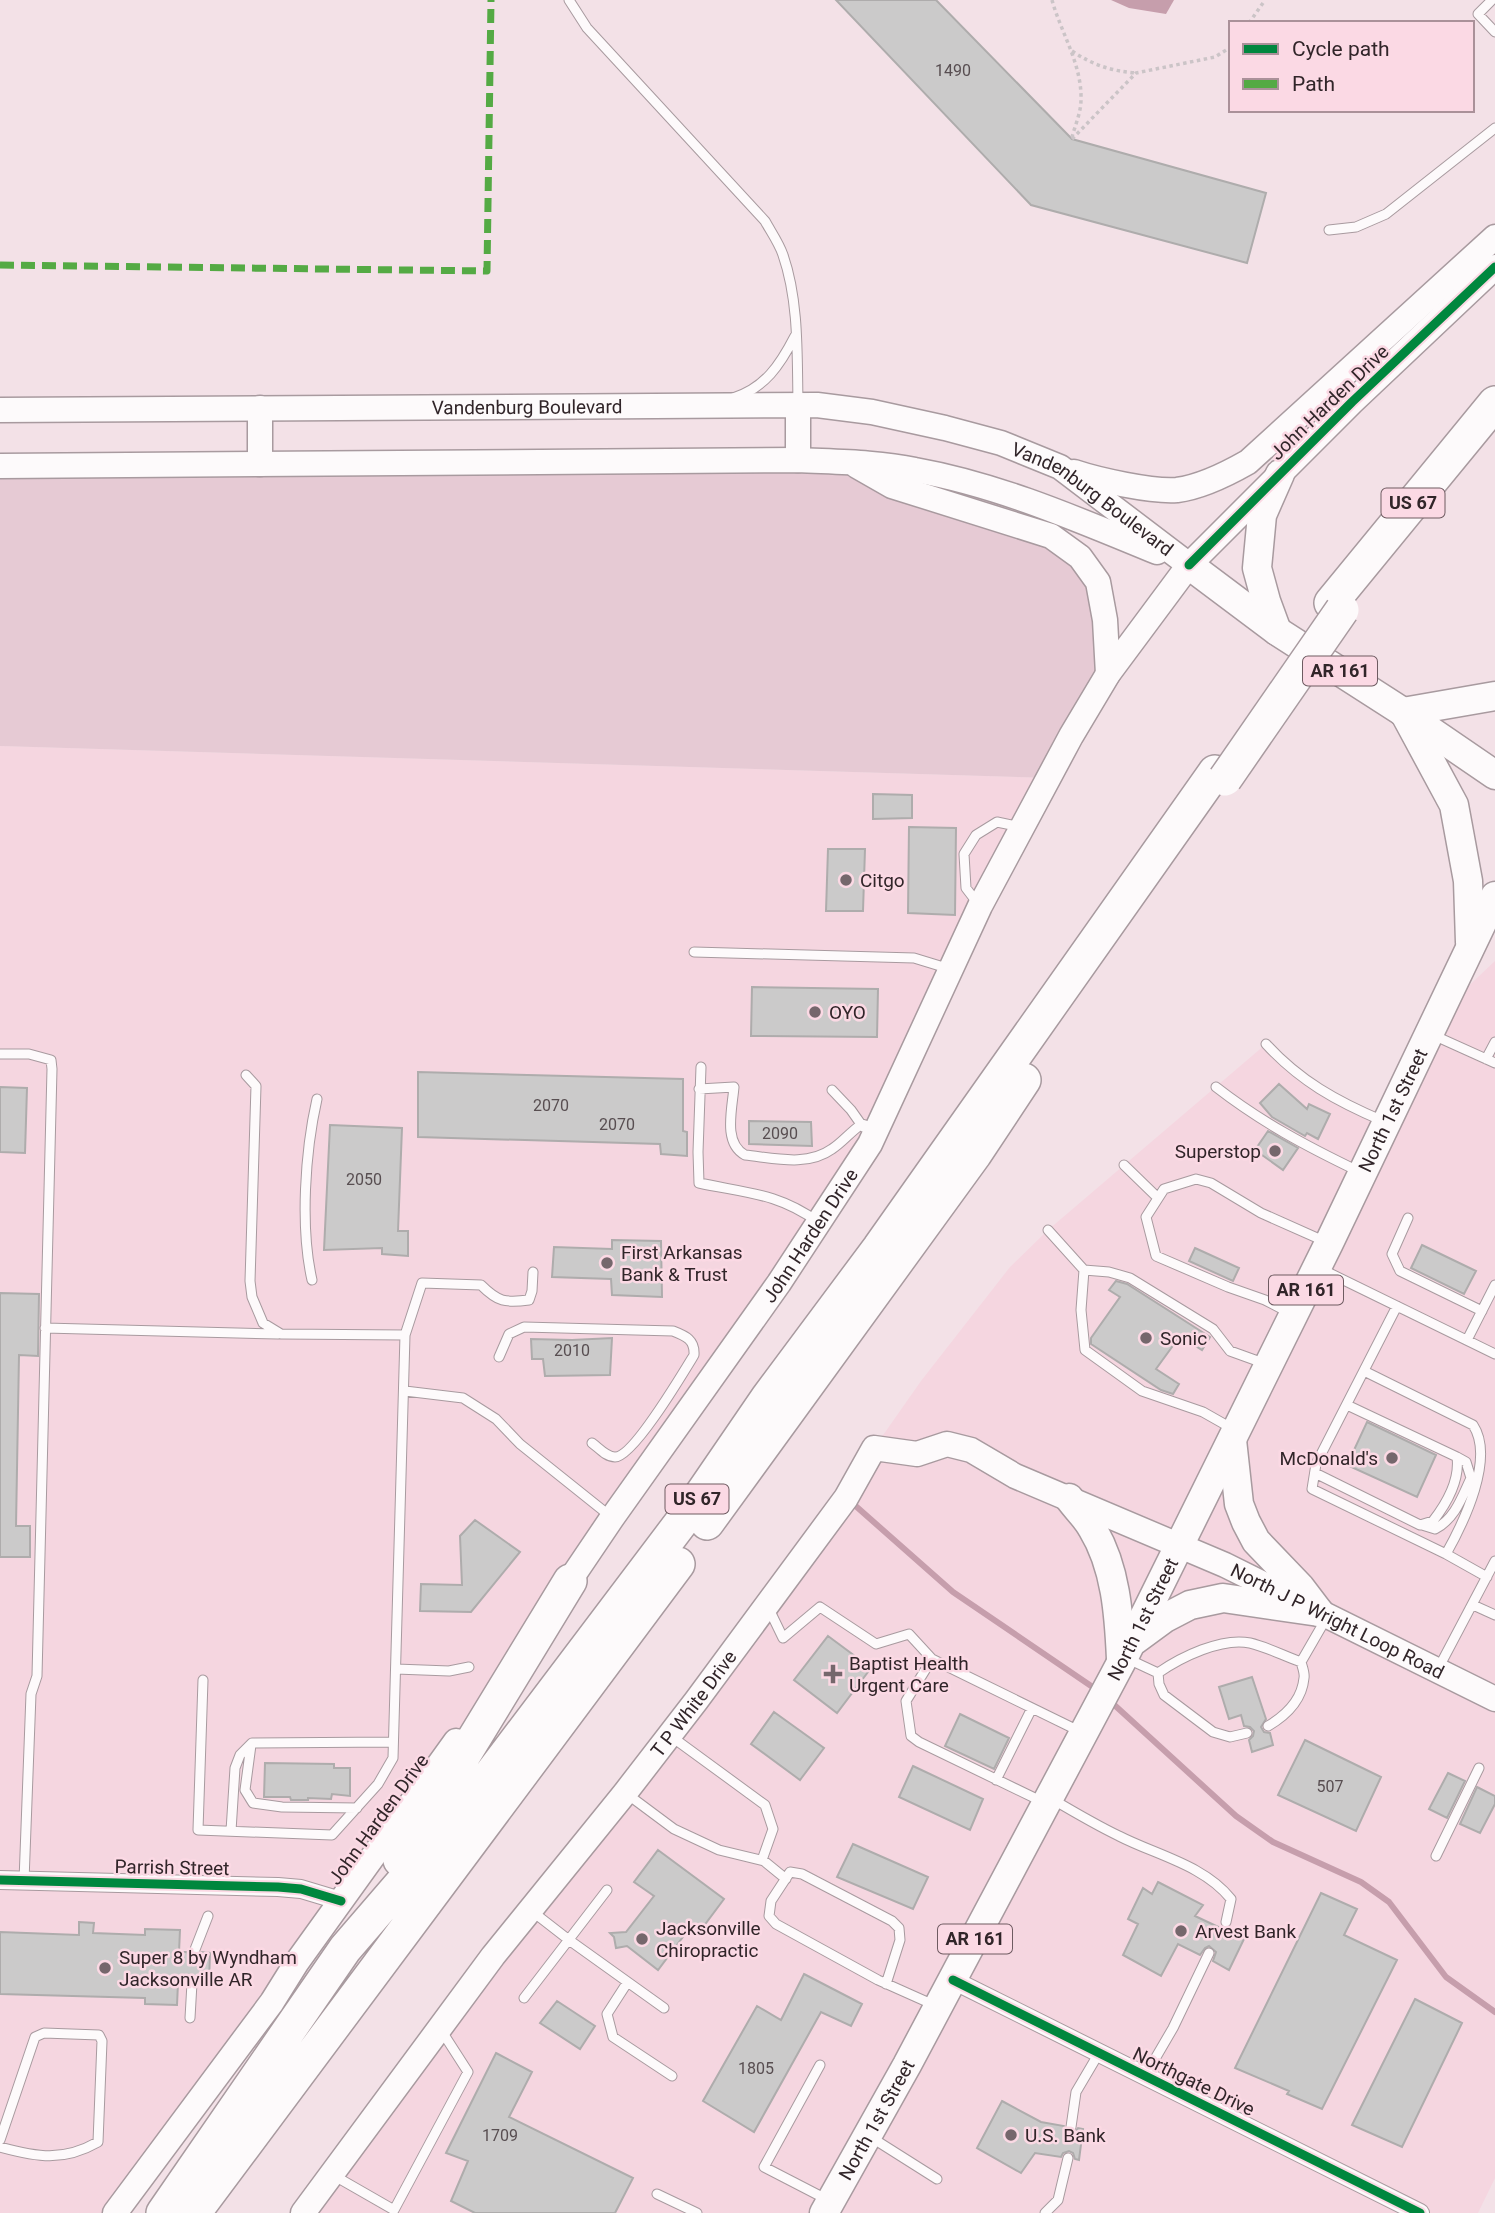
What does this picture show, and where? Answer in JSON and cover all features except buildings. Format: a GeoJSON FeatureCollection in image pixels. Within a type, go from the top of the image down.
{"type":"FeatureCollection","features":[{"type":"Feature","properties":{"kind":"highway","name":"US 67"},"geometry":{"type":"LineString","coordinates":[[163,2213],[345,1949],[457,1819],[692,1508],[768,1397],[1220,776],[1336,607],[1495,403]]}},
{"type":"Feature","properties":{"kind":"highway","name":"US 67"},"geometry":{"type":"LineString","coordinates":[[1336,607],[1495,426]]}},
{"type":"Feature","properties":{"kind":"highway","name":"US 67"},"geometry":{"type":"LineString","coordinates":[[194,2213],[832,1354],[975,1154],[1220,776]]}},
{"type":"Feature","properties":{"kind":"highway"},"geometry":{"type":"LineString","coordinates":[[345,1949],[570,1581]]}},
{"type":"Feature","properties":{"kind":"main road"},"geometry":{"type":"LineString","coordinates":[[1060,467],[1096,479],[1177,490],[1222,477],[1248,462],[1495,237]]}},
{"type":"Feature","properties":{"kind":"main road","name":"John Harden Drive"},"geometry":{"type":"LineString","coordinates":[[115,2213],[272,2002],[297,1962],[570,1581],[820,1223],[952,969],[980,906],[1071,736],[1108,674],[1189,565],[1352,402],[1495,267]]}},
{"type":"Feature","properties":{"kind":"main road"},"geometry":{"type":"LineString","coordinates":[[798,405],[798,460]]}},
{"type":"Feature","properties":{"kind":"main road","name":"Vandenburg Boulevard"},"geometry":{"type":"LineString","coordinates":[[0,410],[817,405],[872,412],[1001,443],[1060,467],[1189,565]]}},
{"type":"Feature","properties":{"kind":"main road"},"geometry":{"type":"LineString","coordinates":[[260,408],[260,464]]}},
{"type":"Feature","properties":{"kind":"main road","name":"Vandenburg Boulevard"},"geometry":{"type":"LineString","coordinates":[[0,466],[798,460],[851,463],[912,469],[953,478],[1051,509],[1189,565]]}},
{"type":"Feature","properties":{"kind":"main road"},"geometry":{"type":"LineString","coordinates":[[851,463],[892,486],[1051,536],[1080,557],[1098,582],[1105,620],[1108,674]]}},
{"type":"Feature","properties":{"kind":"main road"},"geometry":{"type":"LineString","coordinates":[[1277,631],[1257,568],[1262,515],[1280,474]]}},
{"type":"Feature","properties":{"kind":"main road","name":"AR 161"},"geometry":{"type":"LineString","coordinates":[[1189,565],[1277,631],[1495,775]]}},
{"type":"Feature","properties":{"kind":"main road"},"geometry":{"type":"LineString","coordinates":[[1470,948],[1468,881],[1454,804],[1403,712],[1495,696]]}},
{"type":"Feature","properties":{"kind":"main road","name":"AR 161"},"geometry":{"type":"LineString","coordinates":[[1435,1023],[1495,896]]}},
{"type":"Feature","properties":{"kind":"main road","name":"North 1st Street"},"geometry":{"type":"LineString","coordinates":[[827,2207],[953,1980],[1084,1734],[1269,1365],[1435,1023]]}},
{"type":"Feature","properties":{"kind":"main road"},"geometry":{"type":"LineString","coordinates":[[1234,1435],[1239,1504],[1246,1522],[1256,1541],[1323,1614]]}},
{"type":"Feature","properties":{"kind":"main road","name":"T P White Drive"},"geometry":{"type":"LineString","coordinates":[[303,2213],[493,1956],[625,1793],[768,1605],[846,1498],[874,1448],[917,1454],[947,1444],[971,1450],[1015,1476],[1180,1545]]}},
{"type":"Feature","properties":{"kind":"main road"},"geometry":{"type":"LineString","coordinates":[[1069,1498],[1093,1529],[1108,1564],[1125,1654]]}},
{"type":"Feature","properties":{"kind":"main road","name":"North J P Wright Loop Road"},"geometry":{"type":"LineString","coordinates":[[1180,1545],[1495,1699]]}},
{"type":"Feature","properties":{"kind":"main road"},"geometry":{"type":"LineString","coordinates":[[1125,1654],[1165,1618],[1190,1605],[1223,1598],[1323,1614]]}},
{"type":"Feature","properties":{"kind":"street","name":"Parrish Street"},"geometry":{"type":"LineString","coordinates":[[0,1880],[278,1887],[301,1889],[341,1901]]}},
{"type":"Feature","properties":{"kind":"street","name":"Northgate Drive"},"geometry":{"type":"LineString","coordinates":[[953,1980],[1420,2213]]}},
{"type":"Feature","properties":{"kind":"lane"},"geometry":{"type":"LineString","coordinates":[[569,0],[587,28],[765,221],[783,254],[791,289],[796,335],[798,405]]}},
{"type":"Feature","properties":{"kind":"lane"},"geometry":{"type":"LineString","coordinates":[[1492,0],[1478,14],[1495,32]]}},
{"type":"Feature","properties":{"kind":"lane"},"geometry":{"type":"LineString","coordinates":[[1329,230],[1356,227],[1386,214],[1495,128]]}},
{"type":"Feature","properties":{"kind":"lane"},"geometry":{"type":"LineString","coordinates":[[710,405],[739,396],[766,381],[783,359],[796,335]]}},
{"type":"Feature","properties":{"kind":"lane"},"geometry":{"type":"LineString","coordinates":[[980,906],[966,888],[964,854],[976,835],[997,822],[1022,827]]}},
{"type":"Feature","properties":{"kind":"lane"},"geometry":{"type":"LineString","coordinates":[[694,952],[914,958],[952,969]]}},
{"type":"Feature","properties":{"kind":"lane"},"geometry":{"type":"LineString","coordinates":[[1435,1023],[1491,1061],[1495,1042]]}},
{"type":"Feature","properties":{"kind":"lane"},"geometry":{"type":"LineString","coordinates":[[1266,1044],[1287,1067],[1317,1089],[1386,1122]]}},
{"type":"Feature","properties":{"kind":"lane"},"geometry":{"type":"LineString","coordinates":[[0,1054],[29,1054],[51,1060],[37,1676],[31,1694],[24,1881]]}},
{"type":"Feature","properties":{"kind":"lane"},"geometry":{"type":"LineString","coordinates":[[701,1067],[699,1183],[758,1193],[799,1208],[820,1223]]}},
{"type":"Feature","properties":{"kind":"lane"},"geometry":{"type":"LineString","coordinates":[[246,1075],[256,1086],[251,1297],[263,1322],[281,1334]]}},
{"type":"Feature","properties":{"kind":"lane"},"geometry":{"type":"LineString","coordinates":[[699,1089],[734,1087],[732,1141],[736,1150],[745,1155],[809,1160],[834,1148],[849,1132],[869,1132]]}},
{"type":"Feature","properties":{"kind":"lane"},"geometry":{"type":"LineString","coordinates":[[1216,1087],[1259,1119],[1362,1174]]}},
{"type":"Feature","properties":{"kind":"lane"},"geometry":{"type":"LineString","coordinates":[[832,1090],[869,1132]]}},
{"type":"Feature","properties":{"kind":"lane"},"geometry":{"type":"LineString","coordinates":[[312,1280],[306,1254],[306,1206],[309,1135],[317,1099]]}},
{"type":"Feature","properties":{"kind":"lane"},"geometry":{"type":"LineString","coordinates":[[1124,1165],[1158,1198]]}},
{"type":"Feature","properties":{"kind":"lane"},"geometry":{"type":"LineString","coordinates":[[1293,1315],[1265,1300],[1156,1256],[1146,1217],[1164,1189],[1196,1179],[1211,1183],[1261,1213],[1397,1306],[1495,1354]]}},
{"type":"Feature","properties":{"kind":"lane"},"geometry":{"type":"LineString","coordinates":[[1408,1218],[1391,1254],[1401,1270],[1482,1311]]}},
{"type":"Feature","properties":{"kind":"lane"},"geometry":{"type":"LineString","coordinates":[[1048,1230],[1084,1270],[1109,1272],[1130,1278],[1213,1329],[1230,1351],[1269,1365]]}},
{"type":"Feature","properties":{"kind":"lane"},"geometry":{"type":"LineString","coordinates":[[1084,1270],[1081,1310],[1084,1350],[1142,1391],[1203,1412],[1234,1435]]}},
{"type":"Feature","properties":{"kind":"lane"},"geometry":{"type":"LineString","coordinates":[[203,1681],[198,1830],[332,1835],[383,1779],[393,1758],[405,1335],[422,1283],[481,1285],[494,1298],[509,1303],[528,1300],[532,1291],[533,1272]]}},
{"type":"Feature","properties":{"kind":"lane"},"geometry":{"type":"LineString","coordinates":[[1467,1340],[1495,1285]]}},
{"type":"Feature","properties":{"kind":"lane"},"geometry":{"type":"LineString","coordinates":[[1397,1306],[1316,1464],[1312,1489],[1446,1554],[1487,1577]]}},
{"type":"Feature","properties":{"kind":"lane"},"geometry":{"type":"LineString","coordinates":[[499,1357],[509,1334],[524,1327],[673,1331],[686,1336],[692,1342],[694,1355],[641,1436],[626,1453],[617,1457],[607,1455],[592,1443]]}},
{"type":"Feature","properties":{"kind":"lane"},"geometry":{"type":"LineString","coordinates":[[46,1328],[405,1335]]}},
{"type":"Feature","properties":{"kind":"lane"},"geometry":{"type":"LineString","coordinates":[[1364,1371],[1473,1425],[1481,1433],[1485,1443],[1483,1480],[1478,1495],[1446,1554]]}},
{"type":"Feature","properties":{"kind":"lane"},"geometry":{"type":"LineString","coordinates":[[405,1391],[463,1398],[496,1419],[520,1444],[612,1518]]}},
{"type":"Feature","properties":{"kind":"lane"},"geometry":{"type":"LineString","coordinates":[[1315,1473],[1420,1525],[1433,1521],[1439,1513],[1459,1471],[1457,1457],[1347,1405]]}},
{"type":"Feature","properties":{"kind":"lane"},"geometry":{"type":"LineString","coordinates":[[1437,1671],[1495,1561]]}},
{"type":"Feature","properties":{"kind":"lane"},"geometry":{"type":"LineString","coordinates":[[768,1605],[783,1638],[820,1607],[876,1644],[909,1634],[932,1659],[1084,1734]]}},
{"type":"Feature","properties":{"kind":"lane"},"geometry":{"type":"LineString","coordinates":[[1473,1605],[1495,1615]]}},
{"type":"Feature","properties":{"kind":"lane"},"geometry":{"type":"LineString","coordinates":[[1268,1726],[1287,1714],[1293,1706],[1304,1678],[1301,1662],[1323,1614]]}},
{"type":"Feature","properties":{"kind":"lane"},"geometry":{"type":"LineString","coordinates":[[1158,1673],[1192,1654],[1233,1642],[1250,1643],[1301,1662]]}},
{"type":"Feature","properties":{"kind":"lane"},"geometry":{"type":"LineString","coordinates":[[1125,1654],[1158,1673]]}},
{"type":"Feature","properties":{"kind":"lane"},"geometry":{"type":"LineString","coordinates":[[932,1659],[905,1701],[911,1736],[996,1780],[1048,1801],[1202,1873],[1221,1886],[1231,1899],[1226,1922]]}},
{"type":"Feature","properties":{"kind":"lane"},"geometry":{"type":"LineString","coordinates":[[396,1669],[449,1671],[470,1667]]}},
{"type":"Feature","properties":{"kind":"lane"},"geometry":{"type":"LineString","coordinates":[[1158,1673],[1164,1695],[1213,1732],[1230,1737],[1247,1733]]}},
{"type":"Feature","properties":{"kind":"lane"},"geometry":{"type":"LineString","coordinates":[[996,1780],[1032,1708]]}},
{"type":"Feature","properties":{"kind":"lane"},"geometry":{"type":"LineString","coordinates":[[669,1735],[765,1805],[773,1829],[762,1860]]}},
{"type":"Feature","properties":{"kind":"lane"},"geometry":{"type":"LineString","coordinates":[[231,1831],[235,1768],[240,1755],[252,1743],[392,1742]]}},
{"type":"Feature","properties":{"kind":"lane"},"geometry":{"type":"LineString","coordinates":[[252,1743],[246,1790],[253,1803],[282,1807],[357,1808]]}},
{"type":"Feature","properties":{"kind":"lane"},"geometry":{"type":"LineString","coordinates":[[1436,1856],[1479,1768]]}},
{"type":"Feature","properties":{"kind":"lane"},"geometry":{"type":"LineString","coordinates":[[625,1793],[674,1829],[719,1850],[762,1860],[786,1879]]}},
{"type":"Feature","properties":{"kind":"lane"},"geometry":{"type":"LineString","coordinates":[[886,1984],[900,1940],[900,1928],[892,1921],[802,1874],[790,1872],[771,1901],[769,1916],[776,1924],[886,1984],[938,2007]]}},
{"type":"Feature","properties":{"kind":"lane"},"geometry":{"type":"LineString","coordinates":[[524,1998],[607,1890]]}},
{"type":"Feature","properties":{"kind":"lane"},"geometry":{"type":"LineString","coordinates":[[531,1910],[664,2008]]}},
{"type":"Feature","properties":{"kind":"lane"},"geometry":{"type":"LineString","coordinates":[[194,1952],[208,1916]]}},
{"type":"Feature","properties":{"kind":"lane"},"geometry":{"type":"LineString","coordinates":[[1146,2076],[1173,2028],[1209,1952]]}},
{"type":"Feature","properties":{"kind":"lane"},"geometry":{"type":"LineString","coordinates":[[190,2018],[192,1983]]}},
{"type":"Feature","properties":{"kind":"lane"},"geometry":{"type":"LineString","coordinates":[[627,1983],[607,2014],[613,2037],[672,2076]]}},
{"type":"Feature","properties":{"kind":"lane"},"geometry":{"type":"LineString","coordinates":[[331,2175],[394,2210],[468,2072],[439,2028]]}},
{"type":"Feature","properties":{"kind":"lane"},"geometry":{"type":"LineString","coordinates":[[0,2140],[35,2037],[44,2033],[99,2035],[102,2040],[98,2142],[84,2150],[61,2156],[33,2155],[0,2147]]}},
{"type":"Feature","properties":{"kind":"lane"},"geometry":{"type":"LineString","coordinates":[[1071,2127],[1076,2092],[1099,2053]]}},
{"type":"Feature","properties":{"kind":"lane"},"geometry":{"type":"LineString","coordinates":[[820,2066],[764,2167],[827,2207]]}},
{"type":"Feature","properties":{"kind":"lane"},"geometry":{"type":"LineString","coordinates":[[868,2135],[937,2179]]}},
{"type":"Feature","properties":{"kind":"lane"},"geometry":{"type":"LineString","coordinates":[[1045,2213],[1058,2200],[1068,2158]]}},
{"type":"Feature","properties":{"kind":"lane"},"geometry":{"type":"LineString","coordinates":[[657,2194],[697,2213]]}},
{"type":"Feature","properties":{"kind":"path"},"geometry":{"type":"LineString","coordinates":[[1052,0],[1057,20],[1076,63],[1081,101],[1072,139],[1136,73]]}},
{"type":"Feature","properties":{"kind":"path"},"geometry":{"type":"LineString","coordinates":[[1250,21],[1265,0]]}},
{"type":"Feature","properties":{"kind":"path"},"geometry":{"type":"LineString","coordinates":[[1070,50],[1088,62],[1113,71],[1136,73],[1215,57],[1229,48]]}},
{"type":"Feature","properties":{"kind":"shaded area"},"geometry":{"type":"Polygon","coordinates":[[[1111,0],[1174,0],[1166,14],[1129,8],[1111,0]]]}},
{"type":"Feature","properties":{"kind":"shaded area"},"geometry":{"type":"Polygon","coordinates":[[[798,460],[1051,509],[1095,570],[1108,674],[1049,778],[0,746],[0,466],[798,460]]]}},
{"type":"Feature","properties":{"kind":"shaded area"},"geometry":{"type":"Polygon","coordinates":[[[0,746],[1049,778],[820,1223],[297,1962],[115,2213],[0,2213],[0,746]]]}},
{"type":"Feature","properties":{"kind":"shaded area"},"geometry":{"type":"Polygon","coordinates":[[[1495,961],[1495,2178],[1478,2213],[303,2213],[874,1448],[921,1381],[1010,1267],[1048,1230],[1266,1044],[1287,1067],[1386,1122],[1440,1013],[1495,961]]]}},
{"type":"Feature","properties":{"kind":"waterway"},"geometry":{"type":"LineString","coordinates":[[850,1501],[953,1592],[1097,1690]]}},
{"type":"Feature","properties":{"kind":"waterway"},"geometry":{"type":"LineString","coordinates":[[1110,1701],[1236,1816],[1273,1842],[1361,1882],[1389,1902],[1446,1977],[1495,2012]]}},
{"type":"Feature","properties":{"kind":"marked path"},"geometry":{"type":"LineString","coordinates":[[0,265],[487,271],[491,0]]}},
{"type":"Feature","properties":{"kind":"cycle path"},"geometry":{"type":"LineString","coordinates":[[1189,565],[1352,402],[1495,267]]}},
{"type":"Feature","properties":{"kind":"cycle path"},"geometry":{"type":"LineString","coordinates":[[0,1880],[278,1887],[301,1889],[341,1901]]}},
{"type":"Feature","properties":{"kind":"cycle path"},"geometry":{"type":"LineString","coordinates":[[953,1980],[1420,2213]]}},
{"type":"Feature","properties":{"kind":"place","name":"Citgo"},"geometry":{"type":"Point","coordinates":[846,880]}},
{"type":"Feature","properties":{"kind":"place","name":"OYO"},"geometry":{"type":"Point","coordinates":[815,1012]}},
{"type":"Feature","properties":{"kind":"place","name":"Superstop"},"geometry":{"type":"Point","coordinates":[1275,1151]}},
{"type":"Feature","properties":{"kind":"place","name":"First Arkansas Bank & Trust"},"geometry":{"type":"Point","coordinates":[607,1263]}},
{"type":"Feature","properties":{"kind":"place","name":"Sonic"},"geometry":{"type":"Point","coordinates":[1146,1338]}},
{"type":"Feature","properties":{"kind":"place","name":"McDonald's"},"geometry":{"type":"Point","coordinates":[1392,1458]}},
{"type":"Feature","properties":{"kind":"place","name":"Baptist Health Urgent Care"},"geometry":{"type":"Point","coordinates":[833,1674]}},
{"type":"Feature","properties":{"kind":"place","name":"Arvest Bank"},"geometry":{"type":"Point","coordinates":[1181,1931]}},
{"type":"Feature","properties":{"kind":"place","name":"Jacksonville Chiropractic"},"geometry":{"type":"Point","coordinates":[642,1939]}},
{"type":"Feature","properties":{"kind":"place","name":"Super 8 by Wyndham Jacksonville AR"},"geometry":{"type":"Point","coordinates":[105,1968]}},
{"type":"Feature","properties":{"kind":"place","name":"U.S. Bank"},"geometry":{"type":"Point","coordinates":[1011,2135]}}]}
